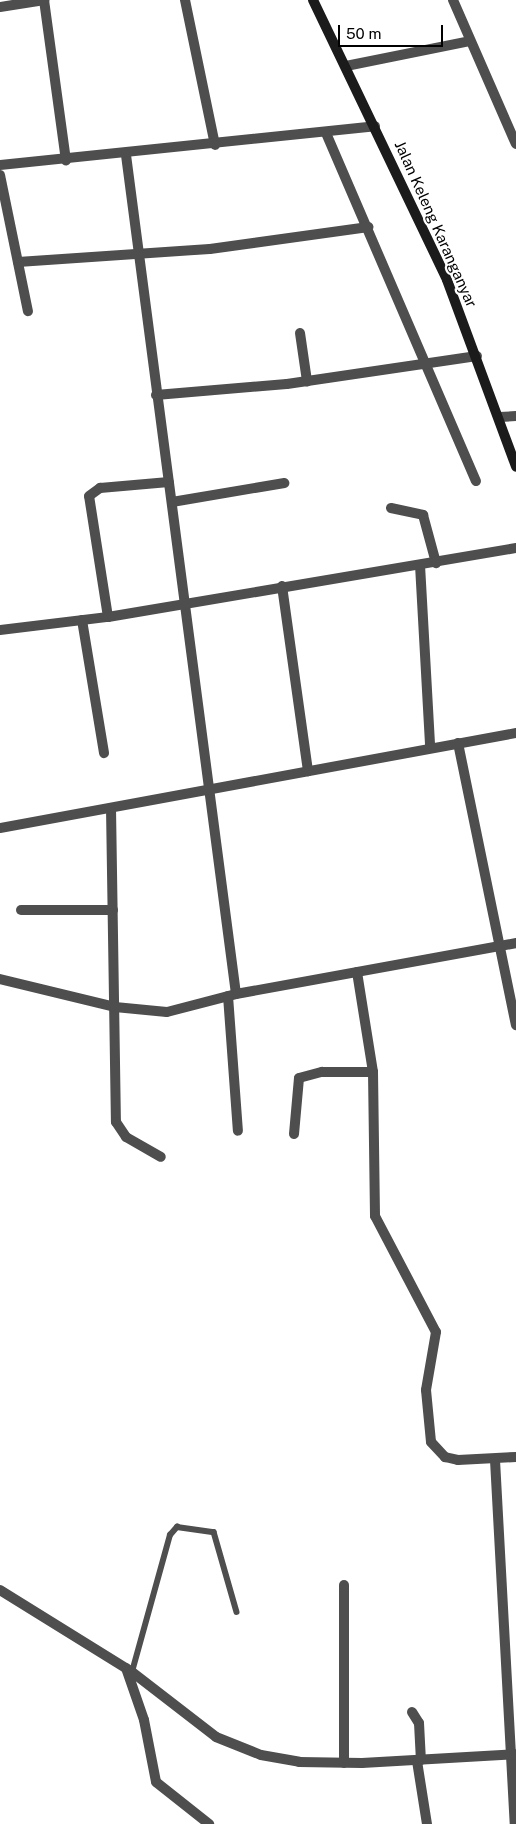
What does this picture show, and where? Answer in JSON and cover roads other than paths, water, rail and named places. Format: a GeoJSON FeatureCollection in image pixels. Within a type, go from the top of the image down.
{"type":"FeatureCollection","features":[{"type":"Feature","properties":{"kind":"main road","name":"Jalan Keleng Karanganyar"},"geometry":{"type":"LineString","coordinates":[[313,0],[375,126],[477,356],[516,467]]}},
{"type":"Feature","properties":{"kind":"street"},"geometry":{"type":"LineString","coordinates":[[0,6],[44,0],[66,160]]}},
{"type":"Feature","properties":{"kind":"street"},"geometry":{"type":"LineString","coordinates":[[185,0],[215,145]]}},
{"type":"Feature","properties":{"kind":"street"},"geometry":{"type":"LineString","coordinates":[[453,0],[516,144]]}},
{"type":"Feature","properties":{"kind":"street"},"geometry":{"type":"LineString","coordinates":[[346,66],[470,40]]}},
{"type":"Feature","properties":{"kind":"street"},"geometry":{"type":"LineString","coordinates":[[0,165],[126,155],[326,134],[375,126]]}},
{"type":"Feature","properties":{"kind":"street"},"geometry":{"type":"LineString","coordinates":[[326,134],[368,227],[476,481]]}},
{"type":"Feature","properties":{"kind":"street"},"geometry":{"type":"LineString","coordinates":[[126,155],[156,395],[172,502],[182,604],[209,788],[232,995],[238,1132]]}},
{"type":"Feature","properties":{"kind":"street"},"geometry":{"type":"LineString","coordinates":[[0,175],[28,311]]}},
{"type":"Feature","properties":{"kind":"street"},"geometry":{"type":"LineString","coordinates":[[18,262],[139,254],[303,238],[368,227]]}},
{"type":"Feature","properties":{"kind":"street"},"geometry":{"type":"LineString","coordinates":[[300,333],[307,381]]}},
{"type":"Feature","properties":{"kind":"street"},"geometry":{"type":"LineString","coordinates":[[156,395],[307,381],[477,356]]}},
{"type":"Feature","properties":{"kind":"street"},"geometry":{"type":"LineString","coordinates":[[499,417],[516,416]]}},
{"type":"Feature","properties":{"kind":"street"},"geometry":{"type":"LineString","coordinates":[[108,617],[89,496],[100,488],[169,482]]}},
{"type":"Feature","properties":{"kind":"street"},"geometry":{"type":"LineString","coordinates":[[172,502],[284,483]]}},
{"type":"Feature","properties":{"kind":"street"},"geometry":{"type":"LineString","coordinates":[[391,508],[423,515],[436,563]]}},
{"type":"Feature","properties":{"kind":"street"},"geometry":{"type":"LineString","coordinates":[[0,630],[108,617],[282,586],[420,566],[516,548]]}},
{"type":"Feature","properties":{"kind":"street"},"geometry":{"type":"LineString","coordinates":[[420,566],[430,746]]}},
{"type":"Feature","properties":{"kind":"street"},"geometry":{"type":"LineString","coordinates":[[282,586],[308,771]]}},
{"type":"Feature","properties":{"kind":"street"},"geometry":{"type":"LineString","coordinates":[[82,620],[104,753]]}},
{"type":"Feature","properties":{"kind":"street"},"geometry":{"type":"LineString","coordinates":[[0,828],[308,771],[430,746],[516,734]]}},
{"type":"Feature","properties":{"kind":"street"},"geometry":{"type":"LineString","coordinates":[[458,743],[496,946],[516,1025]]}},
{"type":"Feature","properties":{"kind":"street"},"geometry":{"type":"LineString","coordinates":[[111,808],[116,1122],[126,1137],[161,1157]]}},
{"type":"Feature","properties":{"kind":"street"},"geometry":{"type":"LineString","coordinates":[[21,910],[113,910]]}},
{"type":"Feature","properties":{"kind":"street"},"geometry":{"type":"LineString","coordinates":[[0,979],[115,1007],[167,1012],[232,995],[516,943]]}},
{"type":"Feature","properties":{"kind":"street"},"geometry":{"type":"LineString","coordinates":[[357,972],[373,1072],[375,1216],[436,1332],[427,1377],[431,1442],[445,1457],[496,1460],[516,1457]]}},
{"type":"Feature","properties":{"kind":"street"},"geometry":{"type":"LineString","coordinates":[[294,1134],[300,1078],[322,1072],[373,1072]]}},
{"type":"Feature","properties":{"kind":"street"},"geometry":{"type":"LineString","coordinates":[[496,1460],[514,1754],[515,1824]]}},
{"type":"Feature","properties":{"kind":"street"},"geometry":{"type":"LineString","coordinates":[[344,1585],[344,1763]]}},
{"type":"Feature","properties":{"kind":"street"},"geometry":{"type":"LineString","coordinates":[[0,1590],[81,1642],[129,1670],[216,1737],[261,1755],[344,1763],[514,1754]]}},
{"type":"Feature","properties":{"kind":"street"},"geometry":{"type":"LineString","coordinates":[[129,1670],[144,1720],[156,1782],[210,1824]]}},
{"type":"Feature","properties":{"kind":"street"},"geometry":{"type":"LineString","coordinates":[[412,1712],[419,1723],[419,1760],[427,1824]]}},
{"type":"Feature","properties":{"kind":"lane"},"geometry":{"type":"LineString","coordinates":[[129,1670],[170,1536],[177,1527],[214,1532],[237,1612]]}}]}
